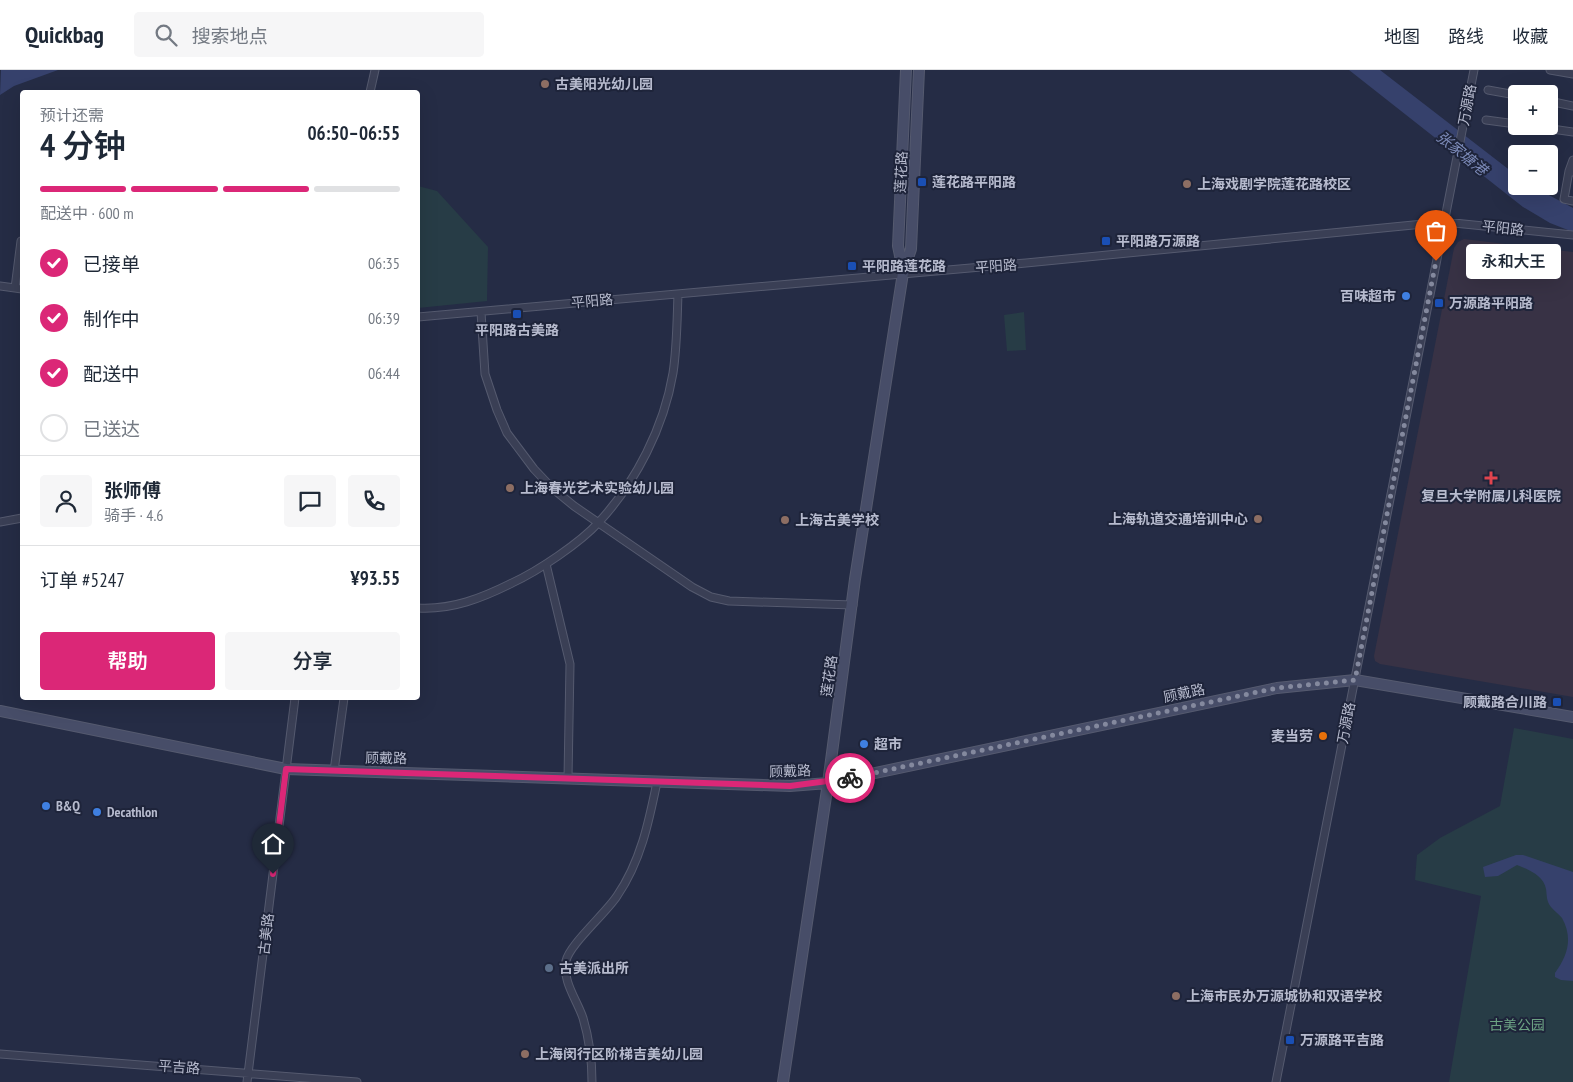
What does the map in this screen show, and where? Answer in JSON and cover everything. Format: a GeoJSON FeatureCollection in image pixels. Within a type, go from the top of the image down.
{"type":"FeatureCollection","features":[{"type":"Feature","properties":{"kind":"main road","name":"莲花路"},"geometry":{"type":"LineString","coordinates":[[903,273],[898,246],[906,70]]}},
{"type":"Feature","properties":{"kind":"main road","name":"莲花路"},"geometry":{"type":"LineString","coordinates":[[783,1082],[903,273],[911,249],[919,70]]}},
{"type":"Feature","properties":{"kind":"main road","name":"顾戴路"},"geometry":{"type":"LineString","coordinates":[[0,711],[286,769],[790,786],[828,783],[1277,688],[1355,680],[1573,717]]}},
{"type":"Feature","properties":{"kind":"street"},"geometry":{"type":"LineString","coordinates":[[370,90],[375,70]]}},
{"type":"Feature","properties":{"kind":"street","name":"万源路"},"geometry":{"type":"LineString","coordinates":[[1276,1082],[1474,70]]}},
{"type":"Feature","properties":{"kind":"street"},"geometry":{"type":"LineString","coordinates":[[1550,70],[1573,74]]}},
{"type":"Feature","properties":{"kind":"street"},"geometry":{"type":"LineString","coordinates":[[1488,90],[1508,94]]}},
{"type":"Feature","properties":{"kind":"street"},"geometry":{"type":"LineString","coordinates":[[1558,103],[1573,106]]}},
{"type":"Feature","properties":{"kind":"street"},"geometry":{"type":"LineString","coordinates":[[1486,120],[1508,123]]}},
{"type":"Feature","properties":{"kind":"street"},"geometry":{"type":"LineString","coordinates":[[1558,130],[1573,132]]}},
{"type":"Feature","properties":{"kind":"street"},"geometry":{"type":"LineString","coordinates":[[1573,160],[1564,199],[1573,200]]}},
{"type":"Feature","properties":{"kind":"street","name":"平阳路"},"geometry":{"type":"LineString","coordinates":[[420,317],[903,273],[1026,264],[1444,222],[1573,235]]}},
{"type":"Feature","properties":{"kind":"street"},"geometry":{"type":"LineString","coordinates":[[0,286],[19,288],[20,264]]}},
{"type":"Feature","properties":{"kind":"street"},"geometry":{"type":"LineString","coordinates":[[420,608],[442,608],[473,600],[522,578],[546,564],[598,523],[636,471],[657,428],[673,373],[678,294]]}},
{"type":"Feature","properties":{"kind":"street"},"geometry":{"type":"LineString","coordinates":[[481,312],[485,374],[507,433],[552,488],[598,523],[692,587],[711,597],[729,601],[853,605]]}},
{"type":"Feature","properties":{"kind":"street"},"geometry":{"type":"LineString","coordinates":[[0,522],[20,518]]}},
{"type":"Feature","properties":{"kind":"street"},"geometry":{"type":"LineString","coordinates":[[546,564],[570,664],[568,778]]}},
{"type":"Feature","properties":{"kind":"street","name":"古美路"},"geometry":{"type":"LineString","coordinates":[[247,1082],[295,700]]}},
{"type":"Feature","properties":{"kind":"street"},"geometry":{"type":"LineString","coordinates":[[334,771],[344,700]]}},
{"type":"Feature","properties":{"kind":"street"},"geometry":{"type":"LineString","coordinates":[[592,1082],[588,1041],[583,1019],[567,981],[566,961],[569,952],[602,917],[631,872],[646,831],[657,782]]}},
{"type":"Feature","properties":{"kind":"street","name":"平吉路"},"geometry":{"type":"LineString","coordinates":[[0,1054],[357,1082]]}},
{"type":"Feature","properties":{"kind":"shaded area","name":"复旦大学附属儿科医院"},"geometry":{"type":"Polygon","coordinates":[[[1464,239],[1573,252],[1573,697],[1380,664],[1375,661],[1374,656],[1454,248],[1458,242],[1464,239]]]}},
{"type":"Feature","properties":{"kind":"green space"},"geometry":{"type":"Polygon","coordinates":[[[420,187],[437,191],[488,247],[487,301],[420,308],[420,187]]]}},
{"type":"Feature","properties":{"kind":"green space"},"geometry":{"type":"Polygon","coordinates":[[[1024,312],[1026,350],[1007,351],[1004,315],[1024,312]]]}},
{"type":"Feature","properties":{"kind":"green space","name":"古美公园"},"geometry":{"type":"Polygon","coordinates":[[[1514,728],[1573,739],[1573,1082],[1449,1082],[1481,896],[1415,880],[1417,855],[1440,838],[1500,806],[1514,728]]]}},
{"type":"Feature","properties":{"kind":"water"},"geometry":{"type":"Polygon","coordinates":[[[1,70],[58,70],[14,86],[0,95],[1,70]]]}},
{"type":"Feature","properties":{"kind":"water","name":"张家塘港"},"geometry":{"type":"Polygon","coordinates":[[[1349,70],[1380,70],[1508,169],[1508,195],[1549,195],[1573,208],[1573,232],[1550,223],[1523,207],[1349,70]]]}},
{"type":"Feature","properties":{"kind":"water"},"geometry":{"type":"Polygon","coordinates":[[[1516,855],[1523,855],[1573,872],[1573,981],[1561,980],[1555,977],[1555,973],[1566,953],[1568,939],[1562,918],[1548,902],[1545,884],[1542,880],[1530,871],[1517,865],[1498,876],[1485,877],[1483,867],[1516,855]]]}},
{"type":"Feature","properties":{"kind":"way so far"},"geometry":{"type":"LineString","coordinates":[[850,778],[1277,688],[1316,682],[1355,680],[1436,261]]}},
{"type":"Feature","properties":{"kind":"place","name":"古美阳光幼儿园"},"geometry":{"type":"Point","coordinates":[545,84]}},
{"type":"Feature","properties":{"kind":"place","name":"莲花路平阳路"},"geometry":{"type":"Point","coordinates":[922,182]}},
{"type":"Feature","properties":{"kind":"place","name":"上海戏剧学院莲花路校区"},"geometry":{"type":"Point","coordinates":[1187,184]}},
{"type":"Feature","properties":{"kind":"place","name":"平阳路万源路"},"geometry":{"type":"Point","coordinates":[1106,241]}},
{"type":"Feature","properties":{"kind":"place","name":"永和大王"},"geometry":{"type":"Point","coordinates":[1436,261]}},
{"type":"Feature","properties":{"kind":"place","name":"平阳路莲花路"},"geometry":{"type":"Point","coordinates":[852,266]}},
{"type":"Feature","properties":{"kind":"place","name":"百味超市"},"geometry":{"type":"Point","coordinates":[1406,296]}},
{"type":"Feature","properties":{"kind":"place","name":"万源路平阳路"},"geometry":{"type":"Point","coordinates":[1439,303]}},
{"type":"Feature","properties":{"kind":"place","name":"平阳路古美路"},"geometry":{"type":"Point","coordinates":[517,314]}},
{"type":"Feature","properties":{"kind":"place","name":"复旦大学附属儿科医院"},"geometry":{"type":"Point","coordinates":[1491,478]}},
{"type":"Feature","properties":{"kind":"place","name":"上海春光艺术实验幼儿园"},"geometry":{"type":"Point","coordinates":[510,488]}},
{"type":"Feature","properties":{"kind":"place","name":"上海轨道交通培训中心"},"geometry":{"type":"Point","coordinates":[1258,519]}},
{"type":"Feature","properties":{"kind":"place","name":"上海古美学校"},"geometry":{"type":"Point","coordinates":[785,520]}},
{"type":"Feature","properties":{"kind":"place","name":"顾戴路合川路"},"geometry":{"type":"Point","coordinates":[1557,702]}},
{"type":"Feature","properties":{"kind":"place","name":"麦当劳"},"geometry":{"type":"Point","coordinates":[1323,736]}},
{"type":"Feature","properties":{"kind":"place","name":"超市"},"geometry":{"type":"Point","coordinates":[864,744]}},
{"type":"Feature","properties":{"kind":"place","name":"B&Q"},"geometry":{"type":"Point","coordinates":[46,806]}},
{"type":"Feature","properties":{"kind":"place","name":"Decathlon"},"geometry":{"type":"Point","coordinates":[97,812]}},
{"type":"Feature","properties":{"kind":"place","name":"古美派出所"},"geometry":{"type":"Point","coordinates":[549,968]}},
{"type":"Feature","properties":{"kind":"place","name":"上海市民办万源城协和双语学校"},"geometry":{"type":"Point","coordinates":[1176,996]}},
{"type":"Feature","properties":{"kind":"place","name":"万源路平吉路"},"geometry":{"type":"Point","coordinates":[1290,1040]}},
{"type":"Feature","properties":{"kind":"place","name":"上海闵行区阶梯吉美幼儿园"},"geometry":{"type":"Point","coordinates":[525,1054]}},
{"type":"Feature","properties":{"kind":"route"},"geometry":{"type":"LineString","coordinates":[[273,874],[286,769],[790,786],[828,783],[850,778]]}}]}
